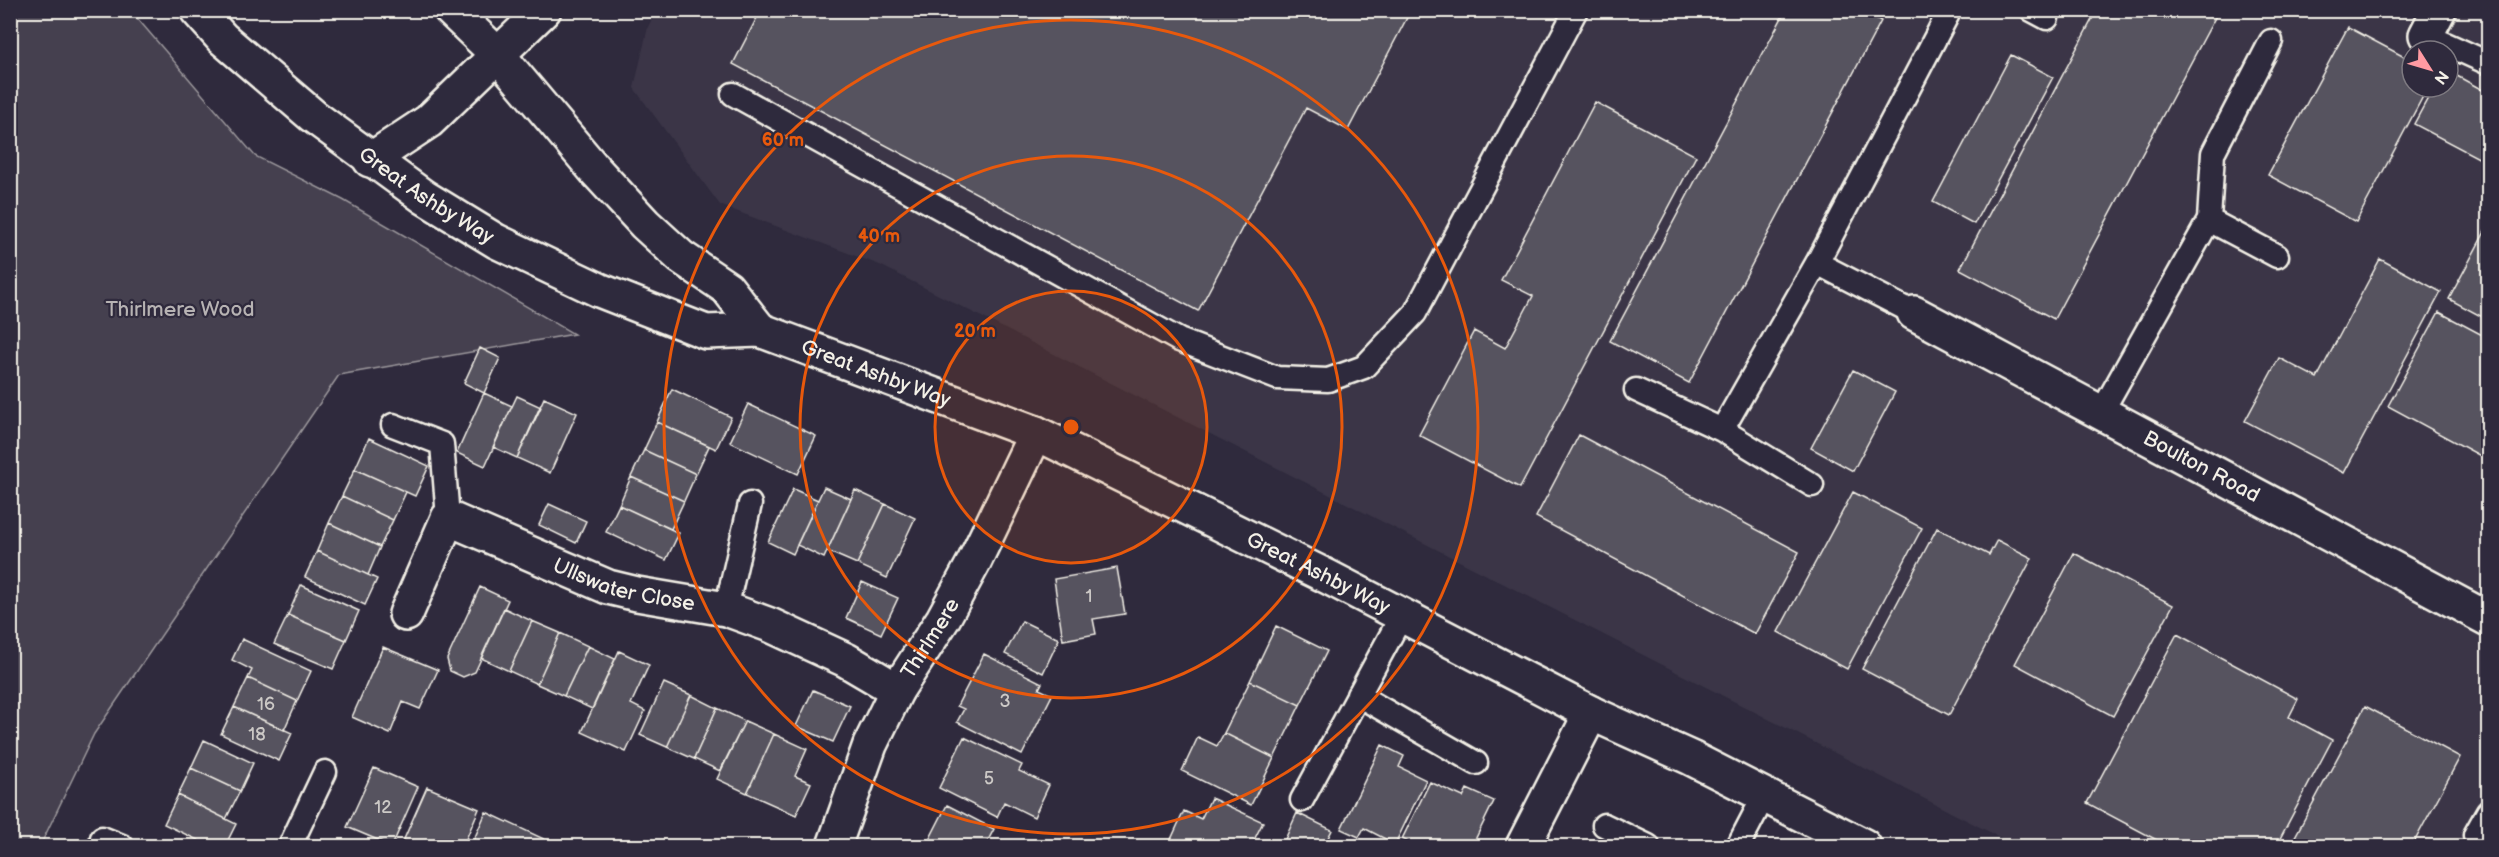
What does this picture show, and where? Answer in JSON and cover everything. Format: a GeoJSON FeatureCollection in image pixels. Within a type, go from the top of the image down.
{"type":"FeatureCollection","features":[{"type":"Feature","properties":{"kind":"street","name":"Great Ashby Way"},"geometry":{"type":"LineString","coordinates":[[197,10],[222,38],[268,78],[370,160],[424,197],[496,241],[599,290],[706,332],[760,330],[1036,434],[1402,615],[1592,713],[1691,758],[1864,846]]}},
{"type":"Feature","properties":{"kind":"street"},"geometry":{"type":"LineString","coordinates":[[452,10],[499,56],[595,170],[645,224],[681,257],[727,288],[760,330]]}},
{"type":"Feature","properties":{"kind":"street"},"geometry":{"type":"LineString","coordinates":[[370,160],[429,121],[499,56],[544,10]]}},
{"type":"Feature","properties":{"kind":"street","name":"Boulton Road"},"geometry":{"type":"LineString","coordinates":[[1914,313],[2488,619]]}},
{"type":"Feature","properties":{"kind":"street","name":"Thirlmere"},"geometry":{"type":"LineString","coordinates":[[834,846],[870,745],[897,690],[943,619],[974,562],[1036,434]]}},
{"type":"Feature","properties":{"kind":"street"},"geometry":{"type":"LineString","coordinates":[[406,614],[448,518]]}},
{"type":"Feature","properties":{"kind":"street","name":"Ullswater Close"},"geometry":{"type":"LineString","coordinates":[[448,518],[608,587],[726,609],[770,625],[846,660],[897,690]]}},
{"type":"Feature","properties":{"kind":"street"},"geometry":{"type":"LineString","coordinates":[[1522,846],[1592,713]]}},
{"type":"Feature","properties":{"kind":"lane"},"geometry":{"type":"LineString","coordinates":[[733,94],[1179,339],[1277,378],[1328,380],[1364,367],[1415,314],[1576,10]]}},
{"type":"Feature","properties":{"kind":"lane"},"geometry":{"type":"LineString","coordinates":[[1722,430],[1817,263],[1950,10]]}},
{"type":"Feature","properties":{"kind":"lane"},"geometry":{"type":"LineString","coordinates":[[2433,23],[2488,63]]}},
{"type":"Feature","properties":{"kind":"lane"},"geometry":{"type":"LineString","coordinates":[[2101,413],[2209,220],[2213,153],[2271,41]]}},
{"type":"Feature","properties":{"kind":"lane"},"geometry":{"type":"LineString","coordinates":[[2209,220],[2277,255]]}},
{"type":"Feature","properties":{"kind":"lane"},"geometry":{"type":"LineString","coordinates":[[1817,263],[1914,313]]}},
{"type":"Feature","properties":{"kind":"lane"},"geometry":{"type":"LineString","coordinates":[[1636,390],[1722,430],[1812,485]]}},
{"type":"Feature","properties":{"kind":"lane"},"geometry":{"type":"LineString","coordinates":[[393,425],[442,444],[448,518]]}},
{"type":"Feature","properties":{"kind":"lane"},"geometry":{"type":"LineString","coordinates":[[726,609],[750,504]]}},
{"type":"Feature","properties":{"kind":"lane"},"geometry":{"type":"LineString","coordinates":[[1302,800],[1402,615]]}},
{"type":"Feature","properties":{"kind":"lane"},"geometry":{"type":"LineString","coordinates":[[1358,695],[1476,763]]}},
{"type":"Feature","properties":{"kind":"lane"},"geometry":{"type":"LineString","coordinates":[[290,846],[325,772]]}},
{"type":"Feature","properties":{"kind":"lane"},"geometry":{"type":"LineString","coordinates":[[1738,846],[1764,796]]}},
{"type":"Feature","properties":{"kind":"lane"},"geometry":{"type":"LineString","coordinates":[[2475,835],[2488,812]]}},
{"type":"Feature","properties":{"kind":"lane"},"geometry":{"type":"LineString","coordinates":[[1604,825],[1648,846]]}},
{"type":"Feature","properties":{"kind":"shaded area"},"geometry":{"type":"Polygon","coordinates":[[[657,10],[2488,11],[2488,846],[2017,846],[880,265],[720,205],[634,88],[648,27],[657,10]]]}},
{"type":"Feature","properties":{"kind":"green space","name":"Thirlmere Wood"},"geometry":{"type":"Polygon","coordinates":[[[10,11],[131,11],[255,156],[343,200],[574,334],[339,375],[94,734],[40,846],[10,846],[10,11]]]}},
{"type":"Feature","properties":{"kind":"building"},"geometry":{"type":"Polygon","coordinates":[[[761,10],[1411,10],[1348,130],[1306,108],[1198,311],[733,64],[761,10]]]}},
{"type":"Feature","properties":{"kind":"building"},"geometry":{"type":"Polygon","coordinates":[[[1786,10],[1862,10],[1881,21],[1689,383],[1610,341],[1786,10]]]}},
{"type":"Feature","properties":{"kind":"building"},"geometry":{"type":"Polygon","coordinates":[[[2097,10],[2219,10],[2054,319],[1960,269],[2097,10]]]}},
{"type":"Feature","properties":{"kind":"building"},"geometry":{"type":"Polygon","coordinates":[[[2348,27],[2400,55],[2400,99],[2422,99],[2356,222],[2268,175],[2348,27]]]}},
{"type":"Feature","properties":{"kind":"building"},"geometry":{"type":"Polygon","coordinates":[[[2011,55],[2053,77],[1974,224],[1933,202],[2011,55]]]}},
{"type":"Feature","properties":{"kind":"building"},"geometry":{"type":"Polygon","coordinates":[[[2460,78],[2488,93],[2488,163],[2414,124],[2428,99],[2460,99],[2460,78]]]}},
{"type":"Feature","properties":{"kind":"building"},"geometry":{"type":"Polygon","coordinates":[[[1595,102],[1696,156],[1520,488],[1419,435],[1474,331],[1505,348],[1533,296],[1501,280],[1595,102]]]}},
{"type":"Feature","properties":{"kind":"building"},"geometry":{"type":"Polygon","coordinates":[[[2488,226],[2488,320],[2449,299],[2488,226]]]}},
{"type":"Feature","properties":{"kind":"building"},"geometry":{"type":"Polygon","coordinates":[[[2380,259],[2441,292],[2344,473],[2245,421],[2279,358],[2317,378],[2380,259]]]}},
{"type":"Feature","properties":{"kind":"building"},"geometry":{"type":"Polygon","coordinates":[[[2439,312],[2488,338],[2488,460],[2388,406],[2439,312]]]}},
{"type":"Feature","properties":{"kind":"building"},"geometry":{"type":"Polygon","coordinates":[[[480,348],[500,358],[484,393],[464,383],[480,348]]]}},
{"type":"Feature","properties":{"kind":"building"},"geometry":{"type":"Polygon","coordinates":[[[1853,370],[1895,392],[1853,471],[1811,448],[1853,370]]]}},
{"type":"Feature","properties":{"kind":"building"},"geometry":{"type":"Polygon","coordinates":[[[672,389],[731,417],[716,449],[657,422],[672,389]]]}},
{"type":"Feature","properties":{"kind":"building"},"geometry":{"type":"Polygon","coordinates":[[[484,393],[512,406],[485,466],[457,453],[484,393]]]}},
{"type":"Feature","properties":{"kind":"building"},"geometry":{"type":"Polygon","coordinates":[[[517,396],[541,407],[517,458],[493,447],[517,396]]]}},
{"type":"Feature","properties":{"kind":"building"},"geometry":{"type":"Polygon","coordinates":[[[544,398],[577,413],[550,473],[517,458],[544,398]]]}},
{"type":"Feature","properties":{"kind":"building"},"geometry":{"type":"Polygon","coordinates":[[[748,404],[816,436],[798,474],[730,442],[748,404]]]}},
{"type":"Feature","properties":{"kind":"building"},"geometry":{"type":"Polygon","coordinates":[[[657,422],[709,446],[696,474],[644,450],[657,422]]]}},
{"type":"Feature","properties":{"kind":"building"},"geometry":{"type":"Polygon","coordinates":[[[1579,435],[1799,552],[1755,634],[1536,517],[1579,435]]]}},
{"type":"Feature","properties":{"kind":"building"},"geometry":{"type":"Polygon","coordinates":[[[369,438],[429,466],[415,496],[355,469],[369,438]]]}},
{"type":"Feature","properties":{"kind":"building"},"geometry":{"type":"Polygon","coordinates":[[[644,450],[696,474],[684,501],[631,477],[644,450]]]}},
{"type":"Feature","properties":{"kind":"building"},"geometry":{"type":"Polygon","coordinates":[[[355,469],[406,492],[393,520],[342,496],[355,469]]]}},
{"type":"Feature","properties":{"kind":"building"},"geometry":{"type":"Polygon","coordinates":[[[631,477],[684,501],[671,529],[619,505],[631,477]]]}},
{"type":"Feature","properties":{"kind":"building"},"geometry":{"type":"Polygon","coordinates":[[[824,487],[851,499],[824,558],[797,545],[824,487]]]}},
{"type":"Feature","properties":{"kind":"building"},"geometry":{"type":"Polygon","coordinates":[[[793,489],[818,500],[793,554],[768,542],[793,489]]]}},
{"type":"Feature","properties":{"kind":"building"},"geometry":{"type":"Polygon","coordinates":[[[855,490],[885,504],[857,564],[827,551],[855,490]]]}},
{"type":"Feature","properties":{"kind":"building"},"geometry":{"type":"Polygon","coordinates":[[[1853,492],[1922,528],[1847,669],[1778,632],[1853,492]]]}},
{"type":"Feature","properties":{"kind":"building"},"geometry":{"type":"Polygon","coordinates":[[[342,496],[393,520],[380,547],[329,523],[342,496]]]}},
{"type":"Feature","properties":{"kind":"building"},"geometry":{"type":"Polygon","coordinates":[[[549,504],[586,521],[576,543],[539,525],[549,504]]]}},
{"type":"Feature","properties":{"kind":"building"},"geometry":{"type":"Polygon","coordinates":[[[885,504],[915,518],[887,578],[857,564],[885,504]]]}},
{"type":"Feature","properties":{"kind":"building"},"geometry":{"type":"Polygon","coordinates":[[[619,505],[679,533],[666,560],[606,532],[619,505]]]}},
{"type":"Feature","properties":{"kind":"building"},"geometry":{"type":"Polygon","coordinates":[[[329,523],[380,547],[368,575],[317,551],[329,523]]]}},
{"type":"Feature","properties":{"kind":"building"},"geometry":{"type":"Polygon","coordinates":[[[1937,528],[1989,555],[1997,540],[2032,558],[1949,715],[1862,669],[1937,528]]]}},
{"type":"Feature","properties":{"kind":"building"},"geometry":{"type":"Polygon","coordinates":[[[317,551],[377,579],[365,605],[305,577],[317,551]]]}},
{"type":"Feature","properties":{"kind":"building"},"geometry":{"type":"Polygon","coordinates":[[[2074,553],[2173,605],[2113,716],[2015,664],[2074,553]]]}},
{"type":"Feature","properties":{"kind":"building"},"geometry":{"type":"Polygon","coordinates":[[[1117,568],[1125,614],[1093,619],[1096,634],[1063,640],[1054,579],[1117,568]]]}},
{"type":"Feature","properties":{"kind":"building"},"geometry":{"type":"Polygon","coordinates":[[[862,582],[898,598],[881,634],[846,618],[862,582]]]}},
{"type":"Feature","properties":{"kind":"building"},"geometry":{"type":"Polygon","coordinates":[[[301,585],[359,611],[346,640],[288,615],[301,585]]]}},
{"type":"Feature","properties":{"kind":"building"},"geometry":{"type":"Polygon","coordinates":[[[480,587],[508,600],[475,672],[463,677],[450,671],[447,659],[480,587]]]}},
{"type":"Feature","properties":{"kind":"building"},"geometry":{"type":"Polygon","coordinates":[[[504,608],[532,621],[509,671],[481,658],[504,608]]]}},
{"type":"Feature","properties":{"kind":"building"},"geometry":{"type":"Polygon","coordinates":[[[288,615],[346,640],[333,669],[274,644],[288,615]]]}},
{"type":"Feature","properties":{"kind":"building"},"geometry":{"type":"Polygon","coordinates":[[[532,621],[560,633],[537,684],[509,671],[532,621]]]}},
{"type":"Feature","properties":{"kind":"building"},"geometry":{"type":"Polygon","coordinates":[[[1022,621],[1059,639],[1043,673],[1005,654],[1022,621]]]}},
{"type":"Feature","properties":{"kind":"building"},"geometry":{"type":"Polygon","coordinates":[[[1276,626],[1327,651],[1300,705],[1250,681],[1276,626]]]}},
{"type":"Feature","properties":{"kind":"building"},"geometry":{"type":"Polygon","coordinates":[[[560,633],[588,646],[564,696],[537,684],[560,633]]]}},
{"type":"Feature","properties":{"kind":"building"},"geometry":{"type":"Polygon","coordinates":[[[2177,634],[2298,699],[2289,717],[2332,740],[2276,846],[2168,846],[2087,803],[2177,634]]]}},
{"type":"Feature","properties":{"kind":"building"},"geometry":{"type":"Polygon","coordinates":[[[242,639],[311,671],[297,701],[248,678],[252,670],[232,660],[242,639]]]}},
{"type":"Feature","properties":{"kind":"building"},"geometry":{"type":"Polygon","coordinates":[[[588,646],[615,659],[592,709],[564,696],[588,646]]]}},
{"type":"Feature","properties":{"kind":"building"},"geometry":{"type":"Polygon","coordinates":[[[383,647],[438,670],[420,709],[403,702],[390,734],[352,717],[383,647]]]}},
{"type":"Feature","properties":{"kind":"building"},"geometry":{"type":"Polygon","coordinates":[[[619,651],[649,665],[631,704],[645,711],[626,752],[582,732],[619,651]]]}},
{"type":"Feature","properties":{"kind":"building"},"geometry":{"type":"Polygon","coordinates":[[[984,654],[1042,683],[1039,689],[1052,695],[1022,755],[957,722],[964,709],[957,706],[984,654]]]}},
{"type":"Feature","properties":{"kind":"building"},"geometry":{"type":"Polygon","coordinates":[[[248,678],[297,701],[284,730],[234,707],[248,678]]]}},
{"type":"Feature","properties":{"kind":"building"},"geometry":{"type":"Polygon","coordinates":[[[1250,681],[1300,705],[1274,758],[1224,733],[1250,681]]]}},
{"type":"Feature","properties":{"kind":"building"},"geometry":{"type":"Polygon","coordinates":[[[664,683],[691,695],[667,747],[640,735],[664,683]]]}},
{"type":"Feature","properties":{"kind":"building"},"geometry":{"type":"Polygon","coordinates":[[[813,690],[850,706],[833,742],[796,726],[813,690]]]}},
{"type":"Feature","properties":{"kind":"building"},"geometry":{"type":"Polygon","coordinates":[[[691,695],[717,708],[694,759],[667,747],[691,695]]]}},
{"type":"Feature","properties":{"kind":"building"},"geometry":{"type":"Polygon","coordinates":[[[2365,706],[2460,757],[2412,846],[2290,846],[2365,706]]]}},
{"type":"Feature","properties":{"kind":"building"},"geometry":{"type":"Polygon","coordinates":[[[234,707],[292,733],[279,761],[221,734],[234,707]]]}},
{"type":"Feature","properties":{"kind":"building"},"geometry":{"type":"Polygon","coordinates":[[[717,708],[745,721],[720,771],[694,759],[717,708]]]}},
{"type":"Feature","properties":{"kind":"building"},"geometry":{"type":"Polygon","coordinates":[[[745,721],[774,734],[747,793],[717,779],[745,721]]]}},
{"type":"Feature","properties":{"kind":"building"},"geometry":{"type":"Polygon","coordinates":[[[1224,733],[1274,758],[1251,805],[1182,771],[1198,737],[1217,746],[1224,733]]]}},
{"type":"Feature","properties":{"kind":"building"},"geometry":{"type":"Polygon","coordinates":[[[774,734],[807,749],[795,776],[811,783],[796,815],[747,793],[774,734]]]}},
{"type":"Feature","properties":{"kind":"building"},"geometry":{"type":"Polygon","coordinates":[[[964,737],[1022,765],[1019,771],[1049,785],[1034,817],[1004,802],[997,817],[939,788],[964,737]]]}},
{"type":"Feature","properties":{"kind":"building"},"geometry":{"type":"Polygon","coordinates":[[[204,740],[253,763],[240,791],[191,768],[204,740]]]}},
{"type":"Feature","properties":{"kind":"building"},"geometry":{"type":"Polygon","coordinates":[[[1382,745],[1404,756],[1399,767],[1426,780],[1395,844],[1364,828],[1359,837],[1341,829],[1382,745]]]}},
{"type":"Feature","properties":{"kind":"building"},"geometry":{"type":"Polygon","coordinates":[[[191,768],[240,791],[226,819],[178,795],[191,768]]]}},
{"type":"Feature","properties":{"kind":"building"},"geometry":{"type":"Polygon","coordinates":[[[374,768],[418,787],[392,846],[347,827],[374,768]]]}},
{"type":"Feature","properties":{"kind":"building"},"geometry":{"type":"Polygon","coordinates":[[[1430,782],[1463,797],[1467,789],[1494,801],[1472,846],[1417,846],[1402,839],[1430,782]]]}},
{"type":"Feature","properties":{"kind":"building"},"geometry":{"type":"Polygon","coordinates":[[[427,787],[479,809],[463,846],[401,846],[427,787]]]}},
{"type":"Feature","properties":{"kind":"building"},"geometry":{"type":"Polygon","coordinates":[[[178,795],[236,824],[225,846],[210,846],[164,824],[178,795]]]}},
{"type":"Feature","properties":{"kind":"building"},"geometry":{"type":"Polygon","coordinates":[[[1211,798],[1263,822],[1251,846],[1168,846],[1184,811],[1201,819],[1211,798]]]}},
{"type":"Feature","properties":{"kind":"building"},"geometry":{"type":"Polygon","coordinates":[[[947,805],[994,829],[985,846],[926,846],[947,805]]]}},
{"type":"Feature","properties":{"kind":"building"},"geometry":{"type":"Polygon","coordinates":[[[486,812],[546,840],[543,846],[471,846],[486,812]]]}},
{"type":"Feature","properties":{"kind":"building"},"geometry":{"type":"Polygon","coordinates":[[[1297,813],[1332,830],[1324,846],[1282,846],[1297,813]]]}}]}
